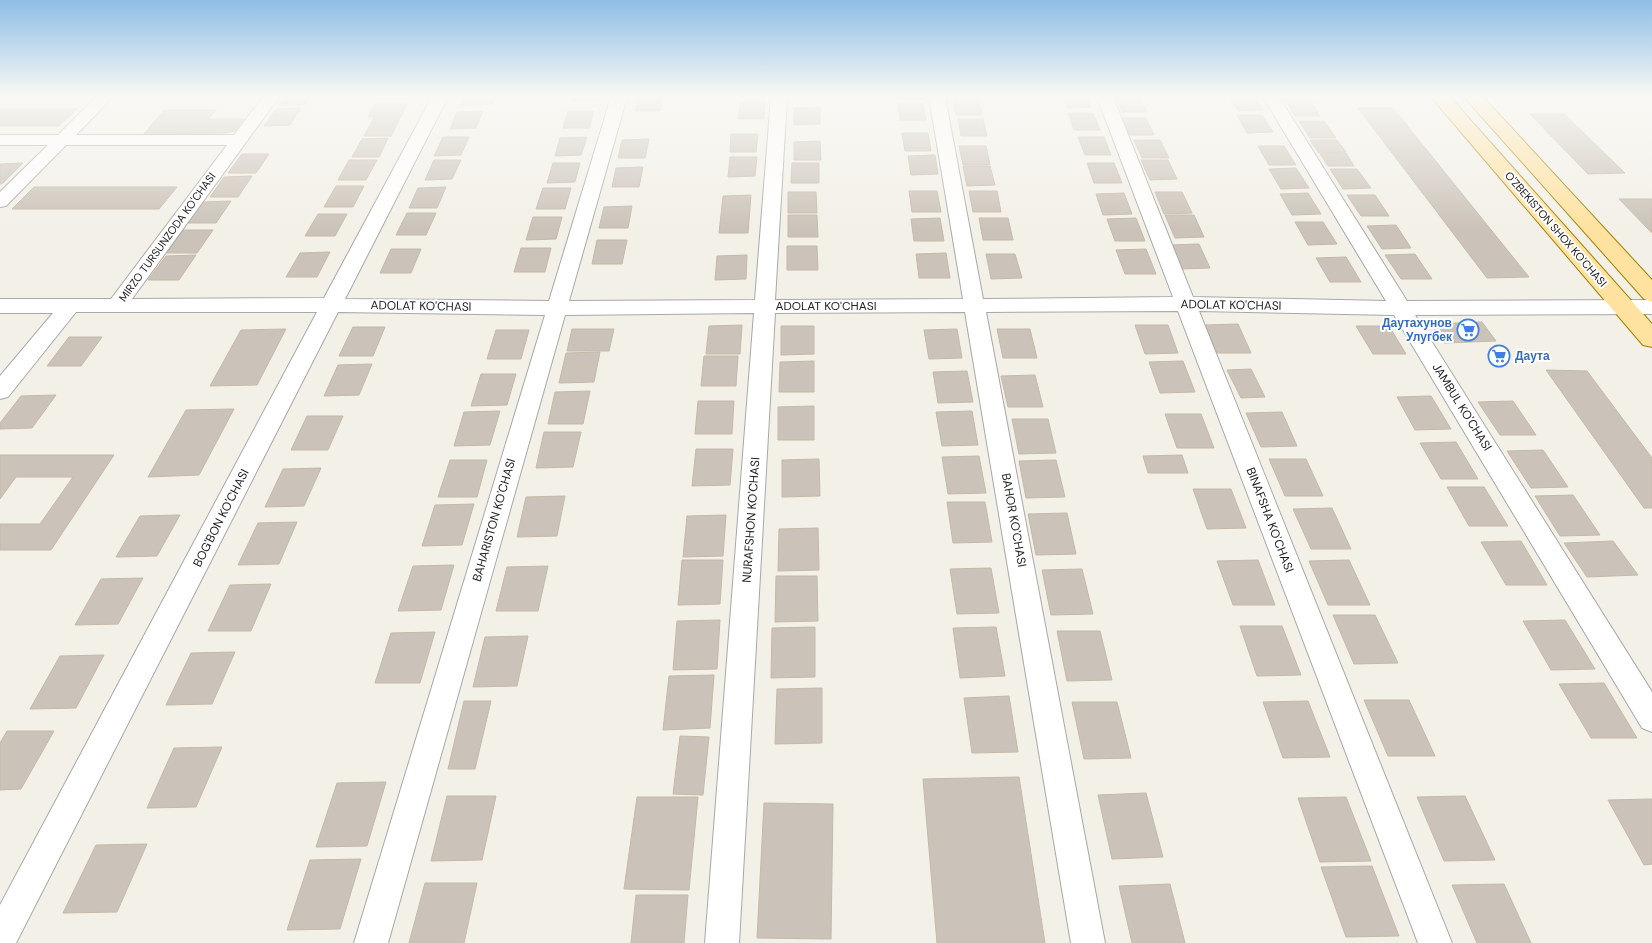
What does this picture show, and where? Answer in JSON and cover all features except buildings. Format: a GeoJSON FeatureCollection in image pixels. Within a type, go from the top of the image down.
{"type":"FeatureCollection","features":[{"type":"Feature","properties":{"kind":"main road","name":"O'ZBEKISTON SHOX KO'CHASI"},"geometry":{"type":"LineString","coordinates":[[1479,141],[1652,339]]}},
{"type":"Feature","properties":{"kind":"main road"},"geometry":{"type":"LineString","coordinates":[[1513,141],[1652,294]]}},
{"type":"Feature","properties":{"kind":"street"},"geometry":{"type":"LineString","coordinates":[[2,199],[60,141]]}},
{"type":"Feature","properties":{"kind":"street","name":"MIRZO TURSUNZODA KO'CHASI"},"geometry":{"type":"LineString","coordinates":[[117,305],[238,141]]}},
{"type":"Feature","properties":{"kind":"street","name":"BOG'BON KO'CHASI"},"geometry":{"type":"LineString","coordinates":[[0,939],[417,141]]}},
{"type":"Feature","properties":{"kind":"street","name":"BAHARISTON KO'CHASI"},"geometry":{"type":"LineString","coordinates":[[372,943],[606,141]]}},
{"type":"Feature","properties":{"kind":"street","name":"NURAFSHON KO'CHASI"},"geometry":{"type":"LineString","coordinates":[[722,943],[776,141]]}},
{"type":"Feature","properties":{"kind":"street","name":"BAHOR KO'CHASI"},"geometry":{"type":"LineString","coordinates":[[946,141],[1088,943]]}},
{"type":"Feature","properties":{"kind":"street","name":"BINAFSHA KO'CHASI"},"geometry":{"type":"LineString","coordinates":[[1122,141],[1435,943]]}},
{"type":"Feature","properties":{"kind":"street","name":"JAMBUL KO'CHASI"},"geometry":{"type":"LineString","coordinates":[[1298,141],[1652,718]]}},
{"type":"Feature","properties":{"kind":"street","name":"ADOLAT KO'CHASI"},"geometry":{"type":"LineString","coordinates":[[0,306],[330,305],[556,308],[1186,304],[1401,308],[1652,306]]}},
{"type":"Feature","properties":{"kind":"street"},"geometry":{"type":"LineString","coordinates":[[0,391],[70,306]]}},
{"type":"Feature","properties":{"kind":"place","name":"Даутахунов Улугбек"},"geometry":{"type":"Point","coordinates":[1468,330]}},
{"type":"Feature","properties":{"kind":"place","name":"Даута"},"geometry":{"type":"Point","coordinates":[1499,356]}}]}
